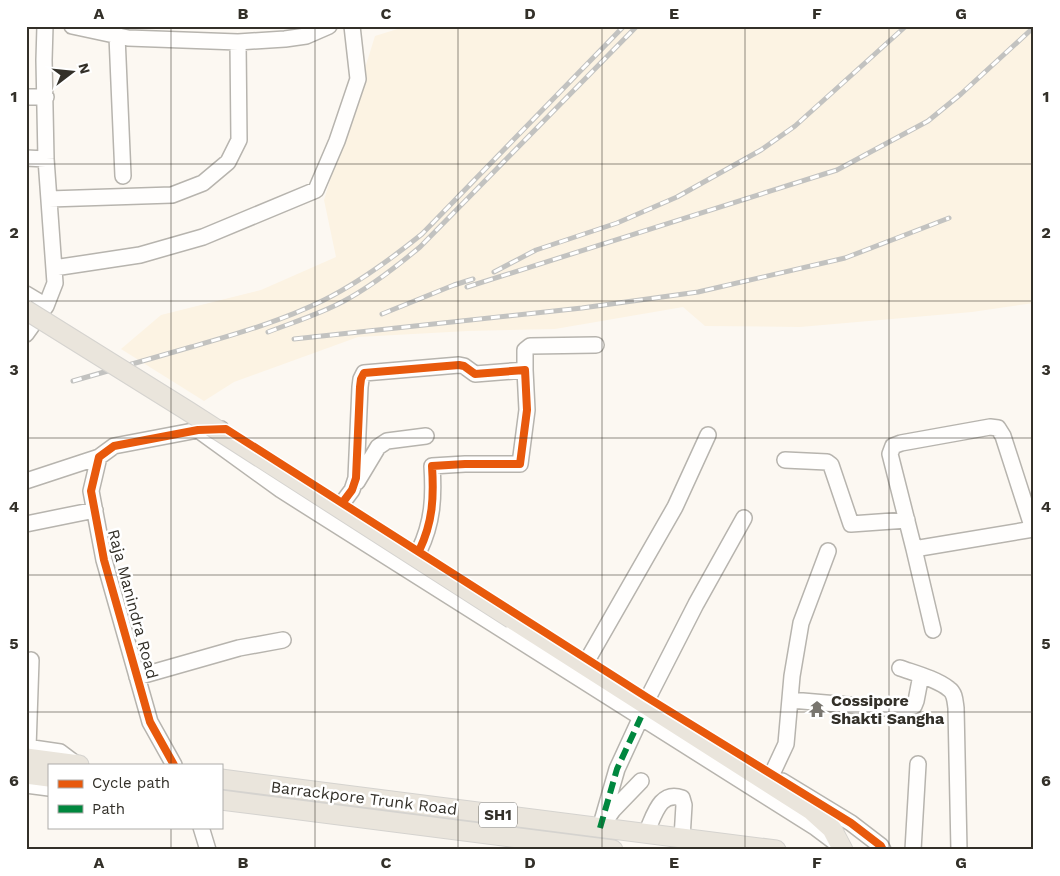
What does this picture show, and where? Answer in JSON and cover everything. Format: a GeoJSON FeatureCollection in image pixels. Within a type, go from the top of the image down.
{"type":"FeatureCollection","features":[{"type":"Feature","properties":{"kind":"main road"},"geometry":{"type":"LineString","coordinates":[[26,310],[188,411],[811,810],[832,829],[842,848]]}},
{"type":"Feature","properties":{"kind":"main road"},"geometry":{"type":"LineString","coordinates":[[27,751],[59,764]]}},
{"type":"Feature","properties":{"kind":"main road"},"geometry":{"type":"LineString","coordinates":[[26,774],[48,770]]}},
{"type":"Feature","properties":{"kind":"main road","name":"Barrackpore Trunk Road"},"geometry":{"type":"LineString","coordinates":[[222,779],[776,850]]}},
{"type":"Feature","properties":{"kind":"main road","name":"Barrackpore Trunk Road"},"geometry":{"type":"LineString","coordinates":[[222,800],[559,846],[604,849]]}},
{"type":"Feature","properties":{"kind":"street"},"geometry":{"type":"LineString","coordinates":[[26,334],[46,306],[56,283],[46,159],[45,26]]}},
{"type":"Feature","properties":{"kind":"street"},"geometry":{"type":"LineString","coordinates":[[72,26],[128,38],[238,42],[285,33],[306,36],[329,26]]}},
{"type":"Feature","properties":{"kind":"street"},"geometry":{"type":"LineString","coordinates":[[54,268],[140,255],[203,237],[316,190],[337,141],[358,79],[352,26]]}},
{"type":"Feature","properties":{"kind":"street"},"geometry":{"type":"LineString","coordinates":[[117,36],[123,176]]}},
{"type":"Feature","properties":{"kind":"street"},"geometry":{"type":"LineString","coordinates":[[49,200],[172,195],[203,183],[228,162],[239,140],[238,42]]}},
{"type":"Feature","properties":{"kind":"street"},"geometry":{"type":"LineString","coordinates":[[26,97],[46,97]]}},
{"type":"Feature","properties":{"kind":"street"},"geometry":{"type":"LineString","coordinates":[[26,158],[46,159]]}},
{"type":"Feature","properties":{"kind":"street"},"geometry":{"type":"LineString","coordinates":[[26,294],[46,306]]}},
{"type":"Feature","properties":{"kind":"street"},"geometry":{"type":"LineString","coordinates":[[419,551],[430,526],[433,493],[432,466],[520,464],[527,410],[525,350],[530,346],[596,345]]}},
{"type":"Feature","properties":{"kind":"street"},"geometry":{"type":"LineString","coordinates":[[347,496],[356,478],[360,388],[361,378],[364,373],[459,365],[464,366],[475,374],[525,370]]}},
{"type":"Feature","properties":{"kind":"street"},"geometry":{"type":"LineString","coordinates":[[914,549],[1034,530],[1003,436],[998,428],[972,430],[901,443],[893,446],[890,454],[933,630]]}},
{"type":"Feature","properties":{"kind":"street"},"geometry":{"type":"LineString","coordinates":[[26,481],[99,457],[114,446],[198,430],[226,429],[347,496],[419,551],[648,698],[851,823],[881,846],[883,850]]}},
{"type":"Feature","properties":{"kind":"street"},"geometry":{"type":"LineString","coordinates":[[198,430],[281,490],[816,828],[842,848]]}},
{"type":"Feature","properties":{"kind":"street"},"geometry":{"type":"LineString","coordinates":[[588,659],[675,507],[708,435]]}},
{"type":"Feature","properties":{"kind":"street"},"geometry":{"type":"LineString","coordinates":[[347,496],[364,472],[378,447],[387,441],[426,436]]}},
{"type":"Feature","properties":{"kind":"street","name":"Raja Manindra Road"},"geometry":{"type":"LineString","coordinates":[[99,457],[91,492],[104,560],[150,722],[173,764]]}},
{"type":"Feature","properties":{"kind":"street"},"geometry":{"type":"LineString","coordinates":[[785,460],[827,462],[831,465],[851,524],[907,520]]}},
{"type":"Feature","properties":{"kind":"street"},"geometry":{"type":"LineString","coordinates":[[26,524],[95,510]]}},
{"type":"Feature","properties":{"kind":"street"},"geometry":{"type":"LineString","coordinates":[[648,698],[696,604],[744,518]]}},
{"type":"Feature","properties":{"kind":"street"},"geometry":{"type":"LineString","coordinates":[[772,774],[786,744],[792,676],[801,623],[828,551]]}},
{"type":"Feature","properties":{"kind":"street"},"geometry":{"type":"LineString","coordinates":[[138,676],[239,648],[283,640]]}},
{"type":"Feature","properties":{"kind":"street"},"geometry":{"type":"LineString","coordinates":[[27,751],[31,660]]}},
{"type":"Feature","properties":{"kind":"street"},"geometry":{"type":"LineString","coordinates":[[900,668],[921,675],[950,689],[955,696],[959,850]]}},
{"type":"Feature","properties":{"kind":"street"},"geometry":{"type":"LineString","coordinates":[[791,700],[884,708],[896,706],[908,708],[914,706],[916,701],[921,675]]}},
{"type":"Feature","properties":{"kind":"street"},"geometry":{"type":"LineString","coordinates":[[600,828],[617,769],[641,717]]}},
{"type":"Feature","properties":{"kind":"street"},"geometry":{"type":"LineString","coordinates":[[913,850],[918,764]]}},
{"type":"Feature","properties":{"kind":"street"},"geometry":{"type":"LineString","coordinates":[[600,828],[613,810],[642,781]]}},
{"type":"Feature","properties":{"kind":"street"},"geometry":{"type":"LineString","coordinates":[[26,785],[48,788]]}},
{"type":"Feature","properties":{"kind":"street"},"geometry":{"type":"LineString","coordinates":[[646,833],[661,802],[668,796],[675,796],[682,798],[684,805],[682,838]]}},
{"type":"Feature","properties":{"kind":"street"},"geometry":{"type":"LineString","coordinates":[[559,846],[561,823]]}},
{"type":"Feature","properties":{"kind":"street"},"geometry":{"type":"LineString","coordinates":[[201,828],[208,850]]}},
{"type":"Feature","properties":{"kind":"shaded area"},"geometry":{"type":"Polygon","coordinates":[[[407,26],[1034,26],[1034,303],[972,312],[800,327],[705,326],[683,307],[555,329],[468,331],[358,337],[234,382],[204,401],[121,349],[161,315],[261,290],[336,257],[324,200],[375,36],[407,26]]]}},
{"type":"Feature","properties":{"kind":"railway"},"geometry":{"type":"LineString","coordinates":[[73,381],[275,321],[308,308],[363,278],[422,234],[624,26]]}},
{"type":"Feature","properties":{"kind":"railway"},"geometry":{"type":"LineString","coordinates":[[268,332],[344,301],[384,276],[420,247],[637,26]]}},
{"type":"Feature","properties":{"kind":"railway"},"geometry":{"type":"LineString","coordinates":[[494,272],[536,250],[617,223],[677,197],[761,150],[795,126],[906,26]]}},
{"type":"Feature","properties":{"kind":"railway"},"geometry":{"type":"LineString","coordinates":[[467,287],[837,170],[928,121],[961,94],[1034,27]]}},
{"type":"Feature","properties":{"kind":"railway"},"geometry":{"type":"LineString","coordinates":[[294,339],[582,308],[698,292],[845,258],[949,218]]}},
{"type":"Feature","properties":{"kind":"railway"},"geometry":{"type":"LineString","coordinates":[[382,314],[473,279]]}},
{"type":"Feature","properties":{"kind":"marked path"},"geometry":{"type":"LineString","coordinates":[[600,828],[617,769],[641,717]]}},
{"type":"Feature","properties":{"kind":"cycle path"},"geometry":{"type":"LineString","coordinates":[[343,502],[352,490],[356,478],[360,387],[364,373],[459,365],[464,366],[475,374],[525,370],[527,410],[520,464],[432,466],[433,488],[430,520],[419,551]]}},
{"type":"Feature","properties":{"kind":"cycle path"},"geometry":{"type":"LineString","coordinates":[[173,764],[150,722],[104,560],[91,491],[99,457],[114,446],[198,430],[226,429],[648,698],[851,823],[881,846],[883,850]]}},
{"type":"Feature","properties":{"kind":"place","name":"Cossipore Shakti Sangha"},"geometry":{"type":"Point","coordinates":[817,709]}}]}
